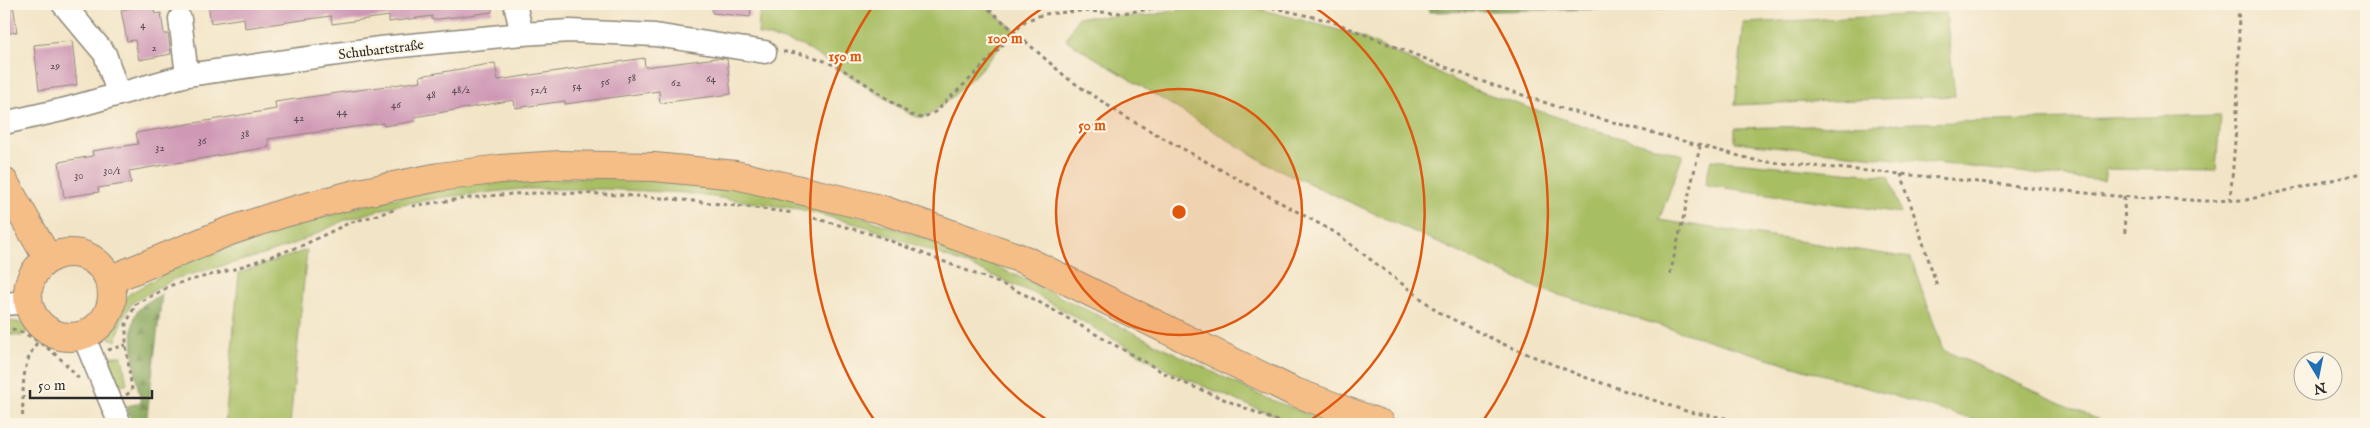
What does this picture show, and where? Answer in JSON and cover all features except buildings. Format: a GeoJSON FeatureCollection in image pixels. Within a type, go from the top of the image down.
{"type":"FeatureCollection","features":[{"type":"Feature","properties":{"kind":"main road"},"geometry":{"type":"LineString","coordinates":[[109,280],[227,232],[284,212],[359,193],[439,178],[500,169],[560,165],[654,167],[736,175],[880,209],[1024,260],[1292,392],[1381,424]]}},
{"type":"Feature","properties":{"kind":"main road"},"geometry":{"type":"LineString","coordinates":[[4,182],[48,259]]}},
{"type":"Feature","properties":{"kind":"main road"},"geometry":{"type":"LineString","coordinates":[[68,253],[88,257],[104,271],[109,280],[112,296],[108,313],[98,326],[83,335],[71,337],[42,336],[32,313],[16,303],[28,292],[34,273],[48,259],[68,253]]}},
{"type":"Feature","properties":{"kind":"street"},"geometry":{"type":"LineString","coordinates":[[63,4],[105,54],[118,93]]}},
{"type":"Feature","properties":{"kind":"street"},"geometry":{"type":"LineString","coordinates":[[515,4],[522,34]]}},
{"type":"Feature","properties":{"kind":"street"},"geometry":{"type":"LineString","coordinates":[[180,18],[187,75]]}},
{"type":"Feature","properties":{"kind":"street","name":"Schubartstraße"},"geometry":{"type":"LineString","coordinates":[[4,123],[187,75],[380,48],[522,34],[570,31],[646,34],[765,52]]}},
{"type":"Feature","properties":{"kind":"street"},"geometry":{"type":"LineString","coordinates":[[83,335],[120,424]]}},
{"type":"Feature","properties":{"kind":"path"},"geometry":{"type":"LineString","coordinates":[[983,4],[1015,30],[1067,78],[1125,117],[1336,233],[1440,313],[1503,344],[1584,377],[1689,412],[1761,424]]}},
{"type":"Feature","properties":{"kind":"path"},"geometry":{"type":"LineString","coordinates":[[765,52],[800,52],[840,69],[911,115],[922,118],[935,112],[974,76],[1015,30],[1025,22],[1044,14],[1080,11],[1131,12],[1189,4]]}},
{"type":"Feature","properties":{"kind":"path"},"geometry":{"type":"LineString","coordinates":[[1256,4],[1331,21],[1478,80],[1567,110],[1700,147],[1766,162],[2124,197],[2230,201],[2246,200],[2366,172]]}},
{"type":"Feature","properties":{"kind":"path"},"geometry":{"type":"LineString","coordinates":[[2230,201],[2238,115],[2240,48],[2238,4]]}},
{"type":"Feature","properties":{"kind":"path"},"geometry":{"type":"LineString","coordinates":[[1670,274],[1700,147]]}},
{"type":"Feature","properties":{"kind":"path"},"geometry":{"type":"LineString","coordinates":[[1902,174],[1937,286]]}},
{"type":"Feature","properties":{"kind":"path"},"geometry":{"type":"LineString","coordinates":[[406,207],[504,194],[554,193],[646,196],[797,213]]}},
{"type":"Feature","properties":{"kind":"path"},"geometry":{"type":"LineString","coordinates":[[2124,197],[2125,235]]}},
{"type":"Feature","properties":{"kind":"path"},"geometry":{"type":"LineString","coordinates":[[110,402],[132,391],[126,345],[126,324],[136,304],[172,285],[234,269],[301,246],[349,223],[398,209]]}},
{"type":"Feature","properties":{"kind":"path"},"geometry":{"type":"LineString","coordinates":[[805,215],[878,236],[1004,285],[1030,297],[1174,379],[1284,424]]}},
{"type":"Feature","properties":{"kind":"path"},"geometry":{"type":"LineString","coordinates":[[4,328],[18,329],[42,336],[68,364]]}},
{"type":"Feature","properties":{"kind":"path"},"geometry":{"type":"LineString","coordinates":[[22,424],[26,361],[42,336]]}},
{"type":"Feature","properties":{"kind":"green space"},"geometry":{"type":"Polygon","coordinates":[[[760,4],[983,4],[1015,30],[959,91],[922,118],[911,115],[803,46],[758,34],[760,4]]]}},
{"type":"Feature","properties":{"kind":"green space"},"geometry":{"type":"Polygon","coordinates":[[[1428,4],[1735,4],[1735,7],[1429,12],[1428,4]]]}},
{"type":"Feature","properties":{"kind":"green space"},"geometry":{"type":"Polygon","coordinates":[[[1205,5],[1256,8],[1354,34],[1476,90],[1614,136],[1683,155],[1659,220],[1911,258],[1943,350],[2099,420],[2097,424],[1987,424],[1539,289],[1269,165],[1066,40],[1078,17],[1146,16],[1205,5]]]}},
{"type":"Feature","properties":{"kind":"green space"},"geometry":{"type":"Polygon","coordinates":[[[1946,13],[1955,96],[1735,105],[1744,23],[1946,13]]]}},
{"type":"Feature","properties":{"kind":"green space"},"geometry":{"type":"Polygon","coordinates":[[[2220,115],[2216,171],[2106,169],[2104,181],[1735,142],[1735,128],[2220,115]]]}},
{"type":"Feature","properties":{"kind":"green space"},"geometry":{"type":"Polygon","coordinates":[[[1711,160],[1889,176],[1901,213],[1705,185],[1711,160]]]}},
{"type":"Feature","properties":{"kind":"green space"},"geometry":{"type":"Polygon","coordinates":[[[605,177],[682,180],[762,191],[823,204],[962,251],[1026,280],[1264,397],[1334,424],[1297,424],[1245,404],[1171,372],[1033,293],[963,263],[867,227],[799,209],[684,193],[604,189],[522,189],[445,197],[397,205],[345,220],[299,242],[266,254],[174,279],[132,303],[122,320],[116,341],[109,338],[121,304],[129,294],[177,266],[293,226],[365,205],[440,188],[516,180],[605,177]]]}},
{"type":"Feature","properties":{"kind":"green space"},"geometry":{"type":"Polygon","coordinates":[[[307,250],[290,424],[225,424],[239,273],[307,250]]]}},
{"type":"Feature","properties":{"kind":"green space"},"geometry":{"type":"Polygon","coordinates":[[[162,294],[146,424],[133,424],[126,406],[141,403],[132,340],[135,317],[141,307],[162,294]]]}},
{"type":"Feature","properties":{"kind":"green space"},"geometry":{"type":"Polygon","coordinates":[[[4,320],[22,323],[31,329],[21,336],[4,334],[4,320]]]}},
{"type":"Feature","properties":{"kind":"green space"},"geometry":{"type":"Polygon","coordinates":[[[110,356],[122,356],[127,384],[116,385],[110,356]]]}}]}
